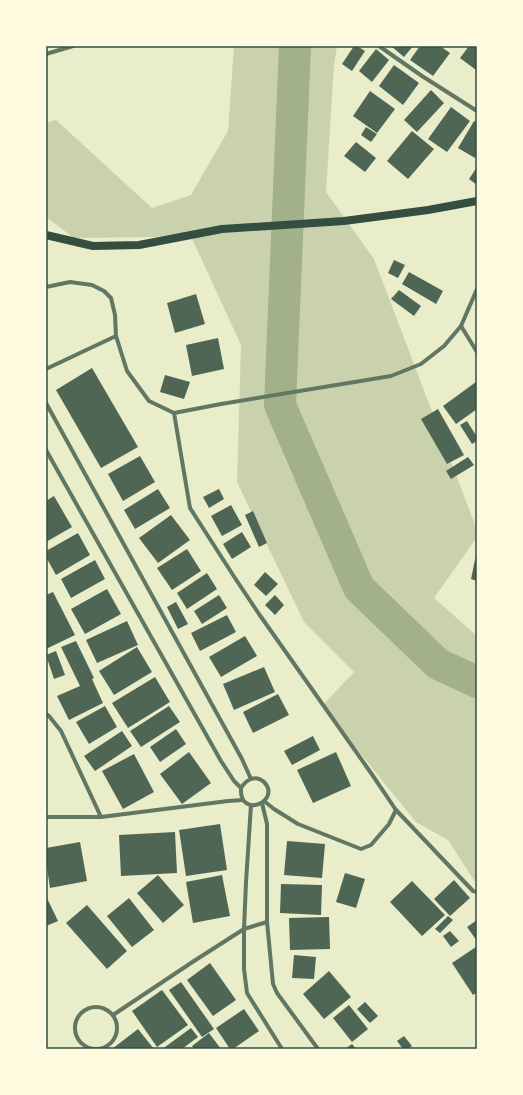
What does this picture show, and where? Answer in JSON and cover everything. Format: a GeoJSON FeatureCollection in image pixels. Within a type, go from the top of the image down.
{"type":"FeatureCollection","features":[{"type":"Feature","properties":{"kind":"main road"},"geometry":{"type":"LineString","coordinates":[[46,235],[93,246],[139,245],[222,230],[344,221],[428,210],[477,201]]}},
{"type":"Feature","properties":{"kind":"street"},"geometry":{"type":"LineString","coordinates":[[46,54],[73,46]]}},
{"type":"Feature","properties":{"kind":"street"},"geometry":{"type":"LineString","coordinates":[[379,46],[386,48],[422,76],[477,111]]}},
{"type":"Feature","properties":{"kind":"street"},"geometry":{"type":"LineString","coordinates":[[46,287],[70,282],[92,286],[104,291],[111,298],[115,315],[116,336],[128,371],[149,401],[174,413],[391,376],[421,364],[444,346],[461,326],[477,289]]}},
{"type":"Feature","properties":{"kind":"street"},"geometry":{"type":"LineString","coordinates":[[461,326],[477,352]]}},
{"type":"Feature","properties":{"kind":"street"},"geometry":{"type":"LineString","coordinates":[[46,369],[116,336]]}},
{"type":"Feature","properties":{"kind":"street"},"geometry":{"type":"LineString","coordinates":[[46,404],[242,760],[251,779]]}},
{"type":"Feature","properties":{"kind":"street"},"geometry":{"type":"LineString","coordinates":[[174,413],[190,508],[255,608],[396,810],[473,891],[477,892]]}},
{"type":"Feature","properties":{"kind":"street"},"geometry":{"type":"LineString","coordinates":[[46,450],[221,761],[234,781],[241,788]]}},
{"type":"Feature","properties":{"kind":"street"},"geometry":{"type":"LineString","coordinates":[[46,714],[61,731],[101,817]]}},
{"type":"Feature","properties":{"kind":"street"},"geometry":{"type":"LineString","coordinates":[[255,778],[261,780],[265,784],[268,789],[268,795],[263,802],[254,806],[243,800],[241,788],[249,779],[255,778]]}},
{"type":"Feature","properties":{"kind":"street"},"geometry":{"type":"LineString","coordinates":[[46,817],[101,817],[243,800]]}},
{"type":"Feature","properties":{"kind":"street"},"geometry":{"type":"LineString","coordinates":[[263,802],[298,824],[361,849],[372,845],[389,824],[396,810]]}},
{"type":"Feature","properties":{"kind":"street"},"geometry":{"type":"LineString","coordinates":[[263,802],[267,824],[267,922],[273,984],[277,993],[318,1049]]}},
{"type":"Feature","properties":{"kind":"street"},"geometry":{"type":"LineString","coordinates":[[251,805],[246,882],[244,969],[247,993],[281,1049]]}},
{"type":"Feature","properties":{"kind":"street"},"geometry":{"type":"LineString","coordinates":[[113,1015],[194,960],[244,929],[267,922]]}},
{"type":"Feature","properties":{"kind":"street"},"geometry":{"type":"LineString","coordinates":[[94,1006],[104,1008],[113,1015],[117,1026],[115,1036],[108,1045],[97,1049],[87,1047],[78,1040],[74,1030],[76,1019],[83,1010],[94,1006]]}},
{"type":"Feature","properties":{"kind":"green space"},"geometry":{"type":"Polygon","coordinates":[[[234,46],[337,46],[334,65],[326,192],[374,259],[477,530],[477,537],[434,598],[477,636],[477,885],[448,840],[416,822],[322,706],[354,672],[304,622],[237,482],[241,345],[189,232],[154,237],[74,238],[46,217],[46,123],[56,120],[152,208],[191,195],[228,131],[234,46]]]}},
{"type":"Feature","properties":{"kind":"building"},"geometry":{"type":"Polygon","coordinates":[[[354,46],[357,46],[365,51],[352,71],[342,64],[354,46]]]}},
{"type":"Feature","properties":{"kind":"building"},"geometry":{"type":"Polygon","coordinates":[[[391,46],[413,46],[404,57],[391,46]]]}},
{"type":"Feature","properties":{"kind":"building"},"geometry":{"type":"Polygon","coordinates":[[[420,46],[440,46],[450,53],[433,76],[410,60],[420,46]]]}},
{"type":"Feature","properties":{"kind":"building"},"geometry":{"type":"Polygon","coordinates":[[[469,46],[477,46],[476,70],[460,58],[469,46]]]}},
{"type":"Feature","properties":{"kind":"building"},"geometry":{"type":"Polygon","coordinates":[[[376,49],[389,60],[372,82],[359,71],[376,49]]]}},
{"type":"Feature","properties":{"kind":"building"},"geometry":{"type":"Polygon","coordinates":[[[394,65],[419,83],[403,105],[379,86],[394,65]]]}},
{"type":"Feature","properties":{"kind":"building"},"geometry":{"type":"Polygon","coordinates":[[[431,90],[444,103],[417,132],[404,120],[431,90]]]}},
{"type":"Feature","properties":{"kind":"building"},"geometry":{"type":"Polygon","coordinates":[[[370,91],[395,109],[377,133],[353,116],[370,91]]]}},
{"type":"Feature","properties":{"kind":"building"},"geometry":{"type":"Polygon","coordinates":[[[451,107],[470,121],[447,152],[428,139],[451,107]]]}},
{"type":"Feature","properties":{"kind":"building"},"geometry":{"type":"Polygon","coordinates":[[[474,121],[477,122],[477,155],[475,158],[458,148],[474,121]]]}},
{"type":"Feature","properties":{"kind":"building"},"geometry":{"type":"Polygon","coordinates":[[[366,127],[377,134],[371,142],[361,135],[366,127]]]}},
{"type":"Feature","properties":{"kind":"building"},"geometry":{"type":"Polygon","coordinates":[[[412,131],[434,149],[408,179],[387,161],[412,131]]]}},
{"type":"Feature","properties":{"kind":"building"},"geometry":{"type":"Polygon","coordinates":[[[356,142],[376,158],[365,172],[344,156],[356,142]]]}},
{"type":"Feature","properties":{"kind":"building"},"geometry":{"type":"Polygon","coordinates":[[[477,167],[477,185],[469,179],[477,167]]]}},
{"type":"Feature","properties":{"kind":"building"},"geometry":{"type":"Polygon","coordinates":[[[394,260],[405,265],[398,278],[388,273],[394,260]]]}},
{"type":"Feature","properties":{"kind":"building"},"geometry":{"type":"Polygon","coordinates":[[[409,272],[443,291],[436,304],[402,284],[409,272]]]}},
{"type":"Feature","properties":{"kind":"building"},"geometry":{"type":"Polygon","coordinates":[[[399,290],[421,306],[414,316],[391,299],[399,290]]]}},
{"type":"Feature","properties":{"kind":"building"},"geometry":{"type":"Polygon","coordinates":[[[196,294],[205,324],[175,333],[167,303],[196,294]]]}},
{"type":"Feature","properties":{"kind":"building"},"geometry":{"type":"Polygon","coordinates":[[[218,338],[224,369],[192,376],[186,345],[218,338]]]}},
{"type":"Feature","properties":{"kind":"building"},"geometry":{"type":"Polygon","coordinates":[[[92,368],[138,447],[101,468],[56,390],[92,368]]]}},
{"type":"Feature","properties":{"kind":"building"},"geometry":{"type":"Polygon","coordinates":[[[165,375],[190,382],[184,399],[160,392],[165,375]]]}},
{"type":"Feature","properties":{"kind":"building"},"geometry":{"type":"Polygon","coordinates":[[[476,382],[477,409],[456,424],[443,406],[476,382]]]}},
{"type":"Feature","properties":{"kind":"building"},"geometry":{"type":"Polygon","coordinates":[[[438,409],[464,455],[447,464],[421,419],[438,409]]]}},
{"type":"Feature","properties":{"kind":"building"},"geometry":{"type":"Polygon","coordinates":[[[467,421],[477,437],[477,441],[472,444],[460,425],[467,421]]]}},
{"type":"Feature","properties":{"kind":"building"},"geometry":{"type":"Polygon","coordinates":[[[140,456],[155,482],[123,501],[108,474],[140,456]]]}},
{"type":"Feature","properties":{"kind":"building"},"geometry":{"type":"Polygon","coordinates":[[[468,457],[474,465],[451,479],[446,471],[468,457]]]}},
{"type":"Feature","properties":{"kind":"building"},"geometry":{"type":"Polygon","coordinates":[[[158,489],[170,508],[135,529],[124,510],[158,489]]]}},
{"type":"Feature","properties":{"kind":"building"},"geometry":{"type":"Polygon","coordinates":[[[219,489],[224,499],[209,508],[203,497],[219,489]]]}},
{"type":"Feature","properties":{"kind":"building"},"geometry":{"type":"Polygon","coordinates":[[[54,496],[72,527],[46,542],[46,501],[54,496]]]}},
{"type":"Feature","properties":{"kind":"building"},"geometry":{"type":"Polygon","coordinates":[[[231,505],[242,525],[222,536],[211,516],[231,505]]]}},
{"type":"Feature","properties":{"kind":"building"},"geometry":{"type":"Polygon","coordinates":[[[253,511],[267,543],[259,547],[245,515],[253,511]]]}},
{"type":"Feature","properties":{"kind":"building"},"geometry":{"type":"Polygon","coordinates":[[[171,515],[190,540],[158,563],[139,538],[171,515]]]}},
{"type":"Feature","properties":{"kind":"building"},"geometry":{"type":"Polygon","coordinates":[[[242,532],[251,547],[232,559],[223,544],[242,532]]]}},
{"type":"Feature","properties":{"kind":"building"},"geometry":{"type":"Polygon","coordinates":[[[78,533],[90,555],[56,575],[46,557],[46,551],[78,533]]]}},
{"type":"Feature","properties":{"kind":"building"},"geometry":{"type":"Polygon","coordinates":[[[187,549],[201,571],[172,590],[157,568],[187,549]]]}},
{"type":"Feature","properties":{"kind":"building"},"geometry":{"type":"Polygon","coordinates":[[[477,555],[477,581],[471,579],[477,555]]]}},
{"type":"Feature","properties":{"kind":"building"},"geometry":{"type":"Polygon","coordinates":[[[95,560],[105,579],[71,598],[61,579],[95,560]]]}},
{"type":"Feature","properties":{"kind":"building"},"geometry":{"type":"Polygon","coordinates":[[[265,572],[278,584],[266,596],[254,585],[265,572]]]}},
{"type":"Feature","properties":{"kind":"building"},"geometry":{"type":"Polygon","coordinates":[[[207,573],[217,589],[187,609],[177,593],[207,573]]]}},
{"type":"Feature","properties":{"kind":"building"},"geometry":{"type":"Polygon","coordinates":[[[107,589],[121,614],[85,634],[71,609],[107,589]]]}},
{"type":"Feature","properties":{"kind":"building"},"geometry":{"type":"Polygon","coordinates":[[[53,592],[75,635],[46,649],[46,595],[53,592]]]}},
{"type":"Feature","properties":{"kind":"building"},"geometry":{"type":"Polygon","coordinates":[[[219,595],[227,608],[202,624],[194,611],[219,595]]]}},
{"type":"Feature","properties":{"kind":"building"},"geometry":{"type":"Polygon","coordinates":[[[275,595],[284,605],[275,615],[265,605],[275,595]]]}},
{"type":"Feature","properties":{"kind":"building"},"geometry":{"type":"Polygon","coordinates":[[[176,602],[188,624],[178,629],[167,607],[176,602]]]}},
{"type":"Feature","properties":{"kind":"building"},"geometry":{"type":"Polygon","coordinates":[[[227,615],[236,632],[200,651],[191,633],[227,615]]]}},
{"type":"Feature","properties":{"kind":"building"},"geometry":{"type":"Polygon","coordinates":[[[127,621],[138,645],[97,663],[86,640],[127,621]]]}},
{"type":"Feature","properties":{"kind":"building"},"geometry":{"type":"Polygon","coordinates":[[[245,636],[257,656],[221,677],[209,657],[245,636]]]}},
{"type":"Feature","properties":{"kind":"building"},"geometry":{"type":"Polygon","coordinates":[[[76,641],[94,678],[92,679],[103,703],[69,720],[57,696],[80,686],[61,647],[76,641]]]}},
{"type":"Feature","properties":{"kind":"building"},"geometry":{"type":"Polygon","coordinates":[[[137,647],[152,672],[114,695],[99,671],[137,647]]]}},
{"type":"Feature","properties":{"kind":"building"},"geometry":{"type":"Polygon","coordinates":[[[56,651],[65,675],[54,679],[46,655],[56,651]]]}},
{"type":"Feature","properties":{"kind":"building"},"geometry":{"type":"Polygon","coordinates":[[[264,667],[275,692],[234,710],[223,684],[264,667]]]}},
{"type":"Feature","properties":{"kind":"building"},"geometry":{"type":"Polygon","coordinates":[[[155,677],[170,702],[128,728],[112,703],[155,677]]]}},
{"type":"Feature","properties":{"kind":"building"},"geometry":{"type":"Polygon","coordinates":[[[278,694],[289,715],[253,733],[243,712],[278,694]]]}},
{"type":"Feature","properties":{"kind":"building"},"geometry":{"type":"Polygon","coordinates":[[[105,706],[117,727],[89,744],[76,722],[105,706]]]}},
{"type":"Feature","properties":{"kind":"building"},"geometry":{"type":"Polygon","coordinates":[[[169,706],[180,722],[141,747],[130,731],[169,706]]]}},
{"type":"Feature","properties":{"kind":"building"},"geometry":{"type":"Polygon","coordinates":[[[176,729],[186,744],[160,762],[150,747],[176,729]]]}},
{"type":"Feature","properties":{"kind":"building"},"geometry":{"type":"Polygon","coordinates":[[[122,731],[132,746],[95,771],[84,756],[122,731]]]}},
{"type":"Feature","properties":{"kind":"building"},"geometry":{"type":"Polygon","coordinates":[[[313,736],[320,750],[292,765],[284,751],[313,736]]]}},
{"type":"Feature","properties":{"kind":"building"},"geometry":{"type":"Polygon","coordinates":[[[189,752],[211,783],[182,804],[160,774],[189,752]]]}},
{"type":"Feature","properties":{"kind":"building"},"geometry":{"type":"Polygon","coordinates":[[[336,752],[351,786],[313,803],[297,770],[336,752]]]}},
{"type":"Feature","properties":{"kind":"building"},"geometry":{"type":"Polygon","coordinates":[[[134,754],[154,792],[123,809],[102,771],[134,754]]]}},
{"type":"Feature","properties":{"kind":"building"},"geometry":{"type":"Polygon","coordinates":[[[220,824],[227,870],[186,876],[179,830],[220,824]]]}},
{"type":"Feature","properties":{"kind":"building"},"geometry":{"type":"Polygon","coordinates":[[[175,832],[177,873],[121,876],[119,835],[175,832]]]}},
{"type":"Feature","properties":{"kind":"building"},"geometry":{"type":"Polygon","coordinates":[[[287,841],[325,844],[322,878],[284,875],[287,841]]]}},
{"type":"Feature","properties":{"kind":"building"},"geometry":{"type":"Polygon","coordinates":[[[80,842],[87,881],[50,888],[46,861],[46,848],[80,842]]]}},
{"type":"Feature","properties":{"kind":"building"},"geometry":{"type":"Polygon","coordinates":[[[345,873],[365,879],[356,908],[336,902],[345,873]]]}},
{"type":"Feature","properties":{"kind":"building"},"geometry":{"type":"Polygon","coordinates":[[[158,875],[184,905],[163,923],[137,893],[158,875]]]}},
{"type":"Feature","properties":{"kind":"building"},"geometry":{"type":"Polygon","coordinates":[[[222,875],[230,916],[193,923],[186,882],[222,875]]]}},
{"type":"Feature","properties":{"kind":"building"},"geometry":{"type":"Polygon","coordinates":[[[454,880],[470,898],[450,916],[434,899],[454,880]]]}},
{"type":"Feature","properties":{"kind":"building"},"geometry":{"type":"Polygon","coordinates":[[[412,881],[445,915],[422,936],[390,902],[412,881]]]}},
{"type":"Feature","properties":{"kind":"building"},"geometry":{"type":"Polygon","coordinates":[[[281,884],[322,885],[321,915],[280,913],[281,884]]]}},
{"type":"Feature","properties":{"kind":"building"},"geometry":{"type":"Polygon","coordinates":[[[46,896],[58,921],[46,926],[46,896]]]}},
{"type":"Feature","properties":{"kind":"building"},"geometry":{"type":"Polygon","coordinates":[[[129,898],[154,930],[132,947],[107,916],[129,898]]]}},
{"type":"Feature","properties":{"kind":"building"},"geometry":{"type":"Polygon","coordinates":[[[87,905],[127,951],[107,969],[66,923],[87,905]]]}},
{"type":"Feature","properties":{"kind":"building"},"geometry":{"type":"Polygon","coordinates":[[[448,916],[453,920],[440,933],[435,929],[448,916]]]}},
{"type":"Feature","properties":{"kind":"building"},"geometry":{"type":"Polygon","coordinates":[[[329,917],[330,949],[290,950],[289,918],[329,917]]]}},
{"type":"Feature","properties":{"kind":"building"},"geometry":{"type":"Polygon","coordinates":[[[477,920],[477,941],[467,927],[477,920]]]}},
{"type":"Feature","properties":{"kind":"building"},"geometry":{"type":"Polygon","coordinates":[[[450,931],[459,941],[451,947],[443,936],[450,931]]]}},
{"type":"Feature","properties":{"kind":"building"},"geometry":{"type":"Polygon","coordinates":[[[476,947],[477,992],[473,995],[452,963],[476,947]]]}},
{"type":"Feature","properties":{"kind":"building"},"geometry":{"type":"Polygon","coordinates":[[[294,955],[316,957],[314,979],[292,978],[294,955]]]}},
{"type":"Feature","properties":{"kind":"building"},"geometry":{"type":"Polygon","coordinates":[[[210,963],[236,1000],[213,1016],[187,980],[210,963]]]}},
{"type":"Feature","properties":{"kind":"building"},"geometry":{"type":"Polygon","coordinates":[[[329,971],[351,997],[324,1019],[303,994],[329,971]]]}},
{"type":"Feature","properties":{"kind":"building"},"geometry":{"type":"Polygon","coordinates":[[[181,982],[214,1029],[202,1037],[169,990],[181,982]]]}},
{"type":"Feature","properties":{"kind":"building"},"geometry":{"type":"Polygon","coordinates":[[[162,990],[188,1025],[157,1047],[132,1011],[162,990]]]}},
{"type":"Feature","properties":{"kind":"building"},"geometry":{"type":"Polygon","coordinates":[[[365,1002],[378,1016],[370,1023],[357,1009],[365,1002]]]}},
{"type":"Feature","properties":{"kind":"building"},"geometry":{"type":"Polygon","coordinates":[[[349,1005],[368,1029],[352,1042],[333,1018],[349,1005]]]}},
{"type":"Feature","properties":{"kind":"building"},"geometry":{"type":"Polygon","coordinates":[[[244,1009],[259,1031],[233,1049],[230,1049],[216,1028],[244,1009]]]}},
{"type":"Feature","properties":{"kind":"building"},"geometry":{"type":"Polygon","coordinates":[[[191,1028],[198,1037],[182,1049],[166,1049],[165,1047],[191,1028]]]}},
{"type":"Feature","properties":{"kind":"building"},"geometry":{"type":"Polygon","coordinates":[[[138,1029],[154,1049],[112,1049],[138,1029]]]}},
{"type":"Feature","properties":{"kind":"building"},"geometry":{"type":"Polygon","coordinates":[[[209,1033],[221,1049],[194,1049],[192,1046],[209,1033]]]}},
{"type":"Feature","properties":{"kind":"building"},"geometry":{"type":"Polygon","coordinates":[[[404,1036],[412,1046],[408,1049],[403,1049],[397,1041],[404,1036]]]}},
{"type":"Feature","properties":{"kind":"building"},"geometry":{"type":"Polygon","coordinates":[[[352,1044],[356,1049],[345,1049],[352,1044]]]}},
{"type":"Feature","properties":{"kind":"waterway"},"geometry":{"type":"LineString","coordinates":[[295,46],[280,405],[359,588],[438,664],[477,682]]}}]}
